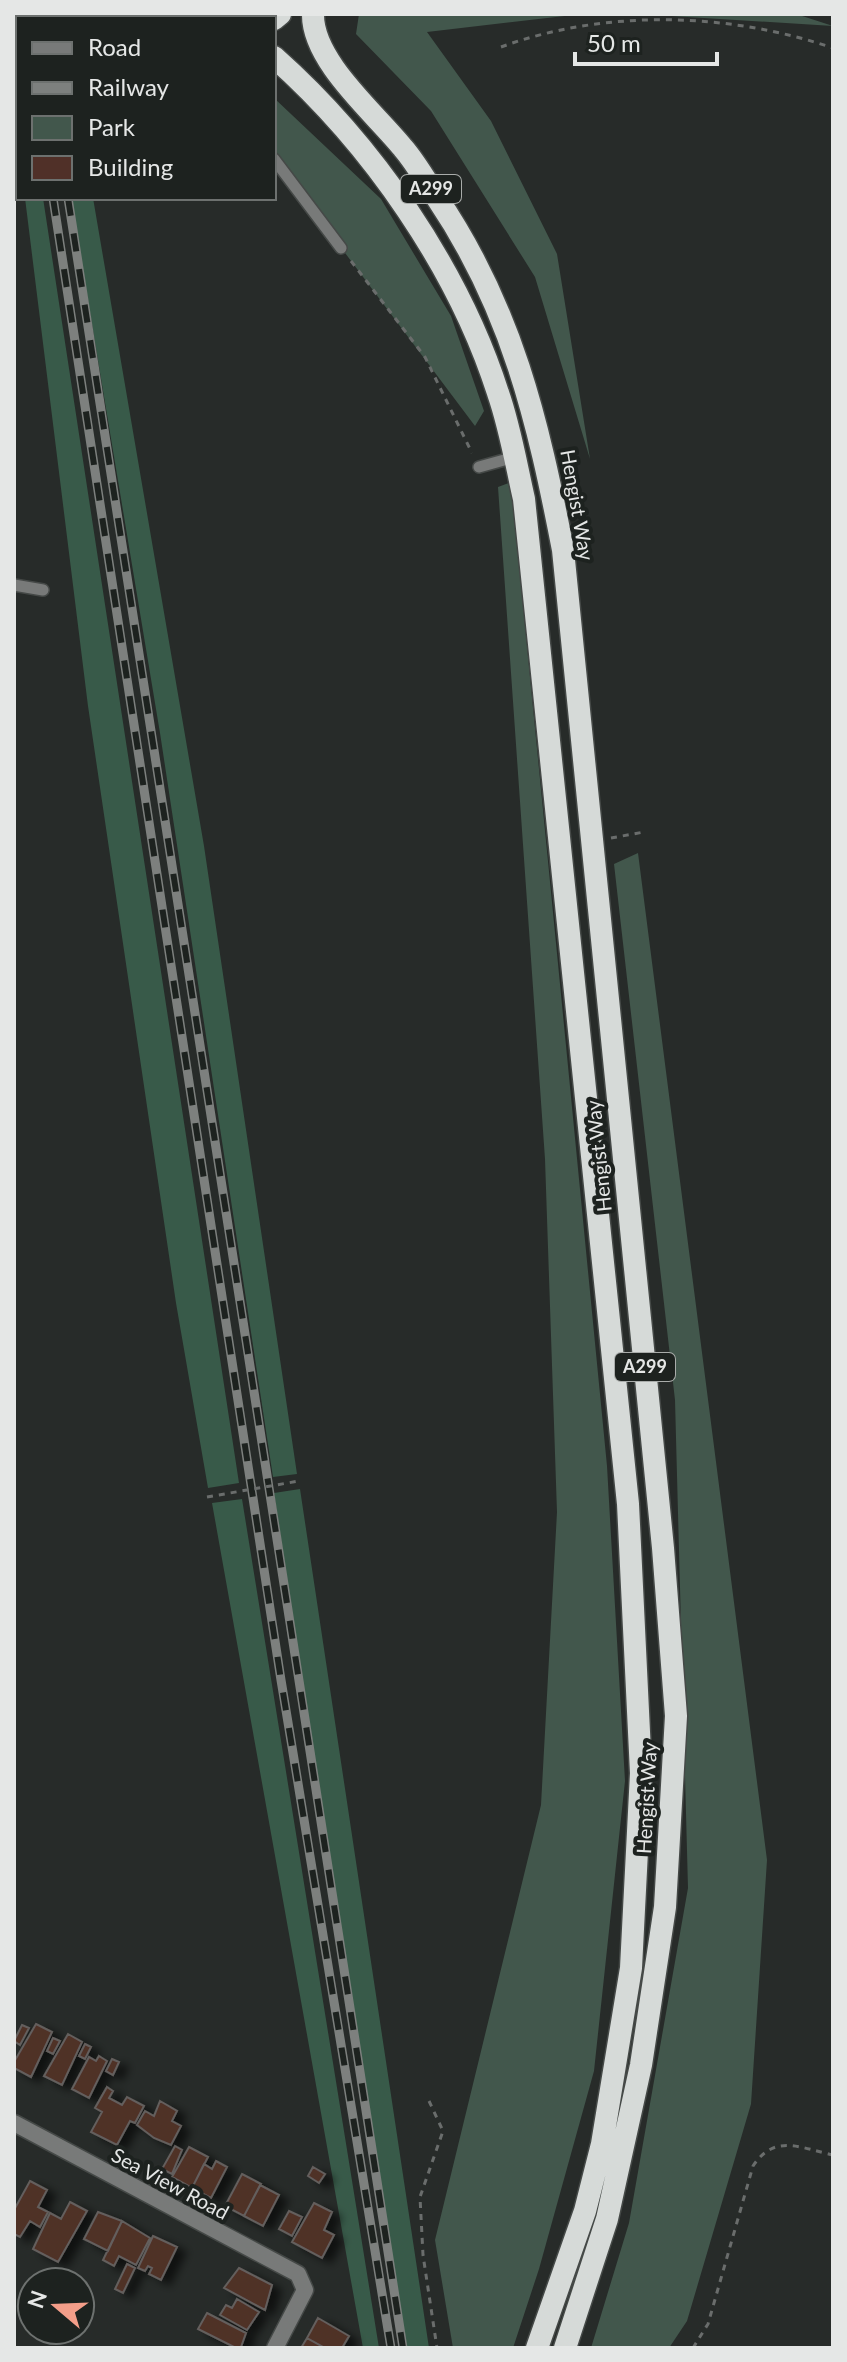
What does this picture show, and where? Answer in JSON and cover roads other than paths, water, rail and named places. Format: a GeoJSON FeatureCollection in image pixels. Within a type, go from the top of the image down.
{"type":"FeatureCollection","features":[{"type":"Feature","properties":{"kind":"highway","name":"Hengist Way"},"geometry":{"type":"LineString","coordinates":[[313,14],[316,33],[328,61],[405,150],[459,229],[500,309],[526,380],[563,550],[663,1548],[676,1716],[665,1907],[641,2065],[607,2219],[565,2348]]}},
{"type":"Feature","properties":{"kind":"highway","name":"Hengist Way"},"geometry":{"type":"LineString","coordinates":[[276,59],[355,139],[393,189],[437,259],[498,392],[515,457],[527,531],[628,1504],[641,1773],[631,1968],[602,2144],[585,2211],[537,2348]]}},
{"type":"Feature","properties":{"kind":"street","name":"Sea View Road"},"geometry":{"type":"LineString","coordinates":[[14,2123],[298,2274],[304,2283],[303,2296],[275,2348]]}},
{"type":"Feature","properties":{"kind":"lane"},"geometry":{"type":"LineString","coordinates":[[276,162],[341,248]]}},
{"type":"Feature","properties":{"kind":"lane"},"geometry":{"type":"LineString","coordinates":[[479,467],[515,457]]}},
{"type":"Feature","properties":{"kind":"lane"},"geometry":{"type":"LineString","coordinates":[[14,585],[43,590]]}},
{"type":"Feature","properties":{"kind":"railway"},"geometry":{"type":"LineString","coordinates":[[53,200],[281,1680],[391,2348]]}},
{"type":"Feature","properties":{"kind":"railway"},"geometry":{"type":"LineString","coordinates":[[68,200],[403,2348]]}}]}
